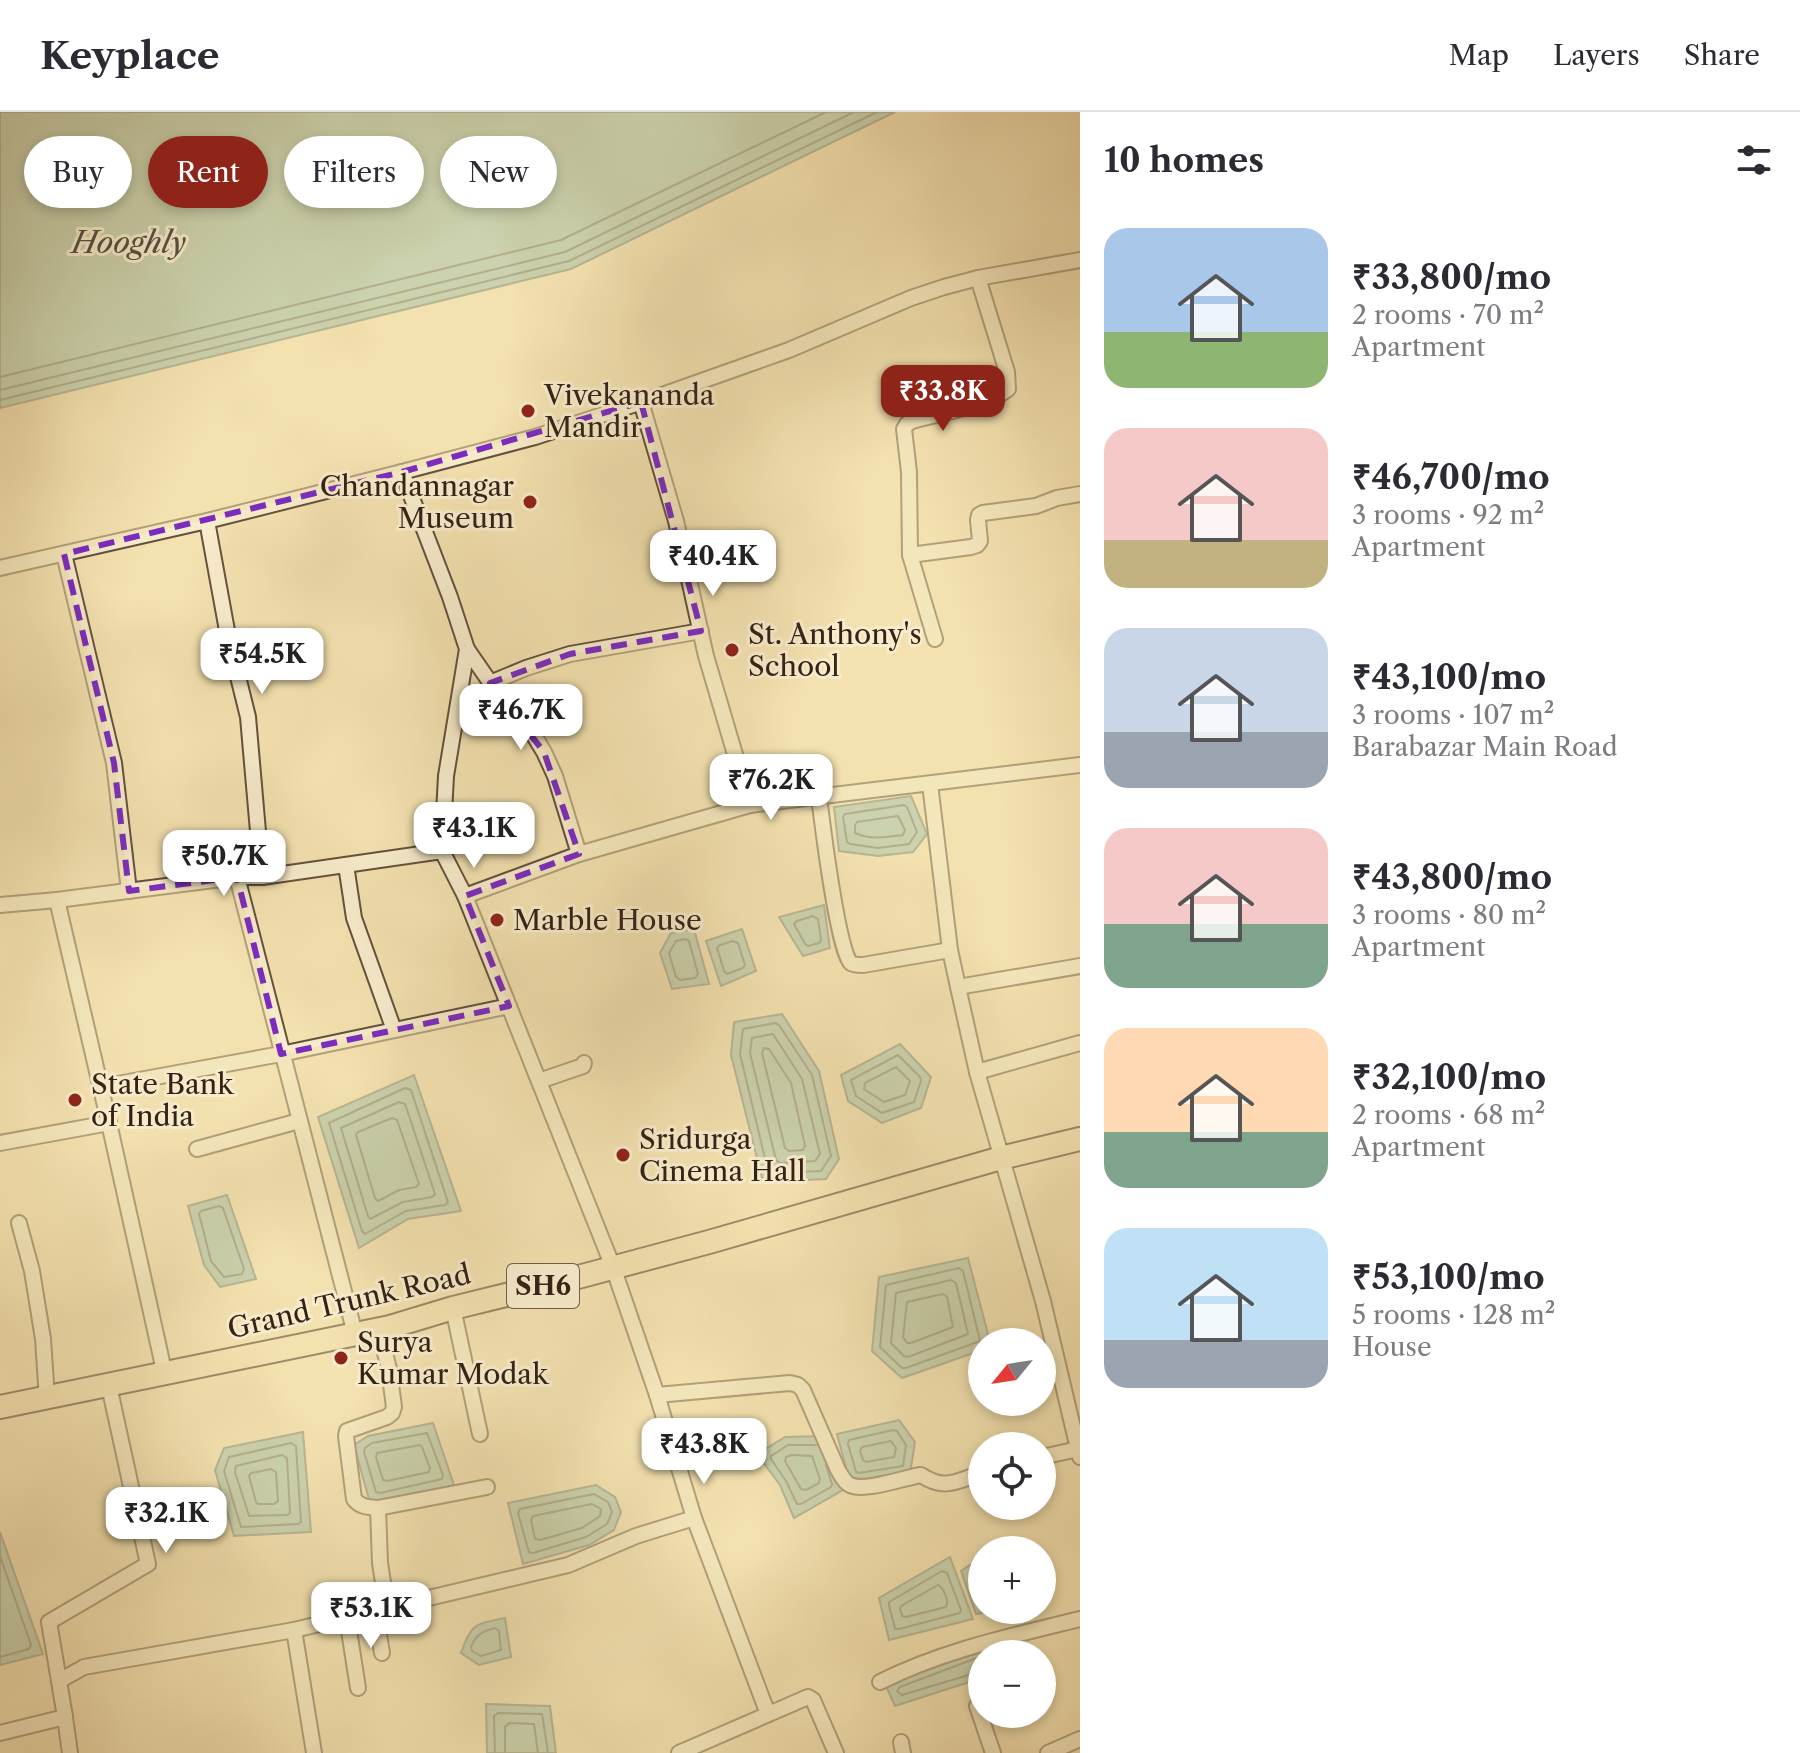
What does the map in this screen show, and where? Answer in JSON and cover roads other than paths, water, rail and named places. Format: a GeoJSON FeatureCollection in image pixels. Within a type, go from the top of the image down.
{"type":"FeatureCollection","features":[{"type":"Feature","properties":{"kind":"main road","name":"Grand Trunk Road"},"geometry":{"type":"LineString","coordinates":[[0,1407],[379,1329],[1080,1139]]}},
{"type":"Feature","properties":{"kind":"street"},"geometry":{"type":"LineString","coordinates":[[0,568],[207,521],[535,437],[789,350],[944,287],[1080,260]]}},
{"type":"Feature","properties":{"kind":"street"},"geometry":{"type":"LineString","coordinates":[[935,639],[910,555],[909,472],[904,429],[907,424],[994,397],[1008,389],[1007,372],[978,278]]}},
{"type":"Feature","properties":{"kind":"street"},"geometry":{"type":"LineString","coordinates":[[641,402],[676,521],[701,631],[750,805]]}},
{"type":"Feature","properties":{"kind":"street"},"geometry":{"type":"LineString","coordinates":[[402,472],[467,649],[544,752],[555,776],[579,854]]}},
{"type":"Feature","properties":{"kind":"street"},"geometry":{"type":"LineString","coordinates":[[910,555],[977,545],[980,541],[978,520],[983,513],[1036,506],[1080,494]]}},
{"type":"Feature","properties":{"kind":"street"},"geometry":{"type":"LineString","coordinates":[[207,521],[228,636],[248,717],[262,877]]}},
{"type":"Feature","properties":{"kind":"street"},"geometry":{"type":"LineString","coordinates":[[64,554],[114,763],[129,891]]}},
{"type":"Feature","properties":{"kind":"street"},"geometry":{"type":"LineString","coordinates":[[490,683],[570,654],[701,631]]}},
{"type":"Feature","properties":{"kind":"street"},"geometry":{"type":"LineString","coordinates":[[467,649],[446,776],[442,851],[465,896],[613,1267],[657,1395],[694,1518],[768,1714]]}},
{"type":"Feature","properties":{"kind":"street"},"geometry":{"type":"LineString","coordinates":[[465,896],[579,854],[750,805],[1080,765]]}},
{"type":"Feature","properties":{"kind":"street"},"geometry":{"type":"LineString","coordinates":[[930,784],[950,950],[958,987],[977,1072],[1043,1301],[1079,1453],[1056,1455]]}},
{"type":"Feature","properties":{"kind":"street"},"geometry":{"type":"LineString","coordinates":[[819,797],[839,928],[849,961],[854,965],[863,965],[950,950]]}},
{"type":"Feature","properties":{"kind":"street"},"geometry":{"type":"LineString","coordinates":[[0,905],[237,877],[262,877],[442,851]]}},
{"type":"Feature","properties":{"kind":"street"},"geometry":{"type":"LineString","coordinates":[[346,865],[354,918],[394,1030]]}},
{"type":"Feature","properties":{"kind":"street"},"geometry":{"type":"LineString","coordinates":[[237,877],[355,1334]]}},
{"type":"Feature","properties":{"kind":"street"},"geometry":{"type":"LineString","coordinates":[[57,900],[165,1375]]}},
{"type":"Feature","properties":{"kind":"street"},"geometry":{"type":"LineString","coordinates":[[958,987],[1080,966]]}},
{"type":"Feature","properties":{"kind":"street"},"geometry":{"type":"LineString","coordinates":[[101,1087],[281,1054],[509,1006]]}},
{"type":"Feature","properties":{"kind":"street"},"geometry":{"type":"LineString","coordinates":[[977,1072],[1080,1043]]}},
{"type":"Feature","properties":{"kind":"street"},"geometry":{"type":"LineString","coordinates":[[539,1081],[575,1070],[584,1063]]}},
{"type":"Feature","properties":{"kind":"street"},"geometry":{"type":"LineString","coordinates":[[197,1149],[299,1121]]}},
{"type":"Feature","properties":{"kind":"street"},"geometry":{"type":"LineString","coordinates":[[0,1143],[109,1123]]}},
{"type":"Feature","properties":{"kind":"street"},"geometry":{"type":"LineString","coordinates":[[19,1223],[32,1271],[43,1339],[47,1399]]}},
{"type":"Feature","properties":{"kind":"street"},"geometry":{"type":"LineString","coordinates":[[453,1308],[480,1434]]}},
{"type":"Feature","properties":{"kind":"street"},"geometry":{"type":"LineString","coordinates":[[379,1329],[394,1407],[387,1417],[347,1431],[354,1499],[358,1504],[378,1508],[487,1487]]}},
{"type":"Feature","properties":{"kind":"street"},"geometry":{"type":"LineString","coordinates":[[657,1395],[790,1383],[798,1385],[838,1470],[851,1486],[865,1487],[921,1475],[930,1482],[944,1485],[968,1477]]}},
{"type":"Feature","properties":{"kind":"street"},"geometry":{"type":"LineString","coordinates":[[70,1753],[49,1622],[148,1564],[109,1386]]}},
{"type":"Feature","properties":{"kind":"street"},"geometry":{"type":"LineString","coordinates":[[1065,1394],[1080,1387]]}},
{"type":"Feature","properties":{"kind":"street"},"geometry":{"type":"LineString","coordinates":[[378,1508],[382,1653]]}},
{"type":"Feature","properties":{"kind":"street"},"geometry":{"type":"LineString","coordinates":[[59,1681],[84,1667],[294,1630],[568,1565],[636,1536],[694,1518]]}},
{"type":"Feature","properties":{"kind":"street"},"geometry":{"type":"LineString","coordinates":[[347,1618],[358,1688]]}},
{"type":"Feature","properties":{"kind":"street"},"geometry":{"type":"LineString","coordinates":[[880,1682],[963,1647],[1080,1619]]}},
{"type":"Feature","properties":{"kind":"street"},"geometry":{"type":"LineString","coordinates":[[294,1630],[314,1753]]}},
{"type":"Feature","properties":{"kind":"street"},"geometry":{"type":"LineString","coordinates":[[679,1753],[808,1697],[813,1700],[836,1753]]}},
{"type":"Feature","properties":{"kind":"street"},"geometry":{"type":"LineString","coordinates":[[0,1733],[65,1717]]}},
{"type":"Feature","properties":{"kind":"street"},"geometry":{"type":"LineString","coordinates":[[984,1728],[993,1753]]}},
{"type":"Feature","properties":{"kind":"street"},"geometry":{"type":"LineString","coordinates":[[1048,1753],[1080,1739]]}},
{"type":"Feature","properties":{"kind":"water","name":"Hooghly"},"geometry":{"type":"Polygon","coordinates":[[[0,112],[895,112],[571,269],[0,408],[0,112]]]}},
{"type":"Feature","properties":{"kind":"water"},"geometry":{"type":"Polygon","coordinates":[[[911,796],[927,834],[913,852],[878,856],[839,851],[834,807],[911,796]]]}},
{"type":"Feature","properties":{"kind":"water"},"geometry":{"type":"Polygon","coordinates":[[[824,905],[830,948],[803,956],[779,917],[824,905]]]}},
{"type":"Feature","properties":{"kind":"water"},"geometry":{"type":"Polygon","coordinates":[[[694,929],[709,984],[672,989],[660,953],[671,933],[694,929]]]}},
{"type":"Feature","properties":{"kind":"water"},"geometry":{"type":"Polygon","coordinates":[[[742,929],[756,971],[721,986],[706,941],[742,929]]]}},
{"type":"Feature","properties":{"kind":"water"},"geometry":{"type":"Polygon","coordinates":[[[782,1014],[819,1071],[839,1159],[826,1179],[763,1182],[731,1055],[734,1022],[782,1014]]]}},
{"type":"Feature","properties":{"kind":"water"},"geometry":{"type":"Polygon","coordinates":[[[900,1044],[931,1077],[921,1108],[882,1123],[848,1101],[841,1075],[900,1044]]]}},
{"type":"Feature","properties":{"kind":"water"},"geometry":{"type":"Polygon","coordinates":[[[414,1075],[461,1211],[408,1219],[359,1248],[318,1117],[414,1075]]]}},
{"type":"Feature","properties":{"kind":"water"},"geometry":{"type":"Polygon","coordinates":[[[227,1195],[256,1279],[220,1287],[204,1265],[188,1206],[227,1195]]]}},
{"type":"Feature","properties":{"kind":"water"},"geometry":{"type":"Polygon","coordinates":[[[968,1258],[986,1328],[968,1328],[968,1355],[902,1378],[872,1351],[879,1277],[968,1258]]]}},
{"type":"Feature","properties":{"kind":"water"},"geometry":{"type":"Polygon","coordinates":[[[899,1420],[915,1442],[910,1474],[850,1483],[837,1434],[899,1420]]]}},
{"type":"Feature","properties":{"kind":"water"},"geometry":{"type":"Polygon","coordinates":[[[433,1423],[454,1485],[370,1503],[354,1445],[368,1436],[433,1423]]]}},
{"type":"Feature","properties":{"kind":"water"},"geometry":{"type":"Polygon","coordinates":[[[303,1432],[311,1532],[234,1536],[215,1470],[224,1448],[303,1432]]]}},
{"type":"Feature","properties":{"kind":"water"},"geometry":{"type":"Polygon","coordinates":[[[825,1436],[843,1490],[794,1518],[780,1485],[757,1454],[785,1437],[825,1436]]]}},
{"type":"Feature","properties":{"kind":"water"},"geometry":{"type":"Polygon","coordinates":[[[596,1485],[615,1497],[621,1512],[614,1530],[589,1545],[523,1564],[508,1503],[596,1485]]]}},
{"type":"Feature","properties":{"kind":"water"},"geometry":{"type":"Polygon","coordinates":[[[0,1532],[43,1654],[0,1665],[0,1532]]]}},
{"type":"Feature","properties":{"kind":"water"},"geometry":{"type":"Polygon","coordinates":[[[950,1557],[968,1606],[968,1620],[889,1640],[879,1598],[950,1557]]]}},
{"type":"Feature","properties":{"kind":"water"},"geometry":{"type":"Polygon","coordinates":[[[968,1566],[968,1591],[961,1571],[968,1566]]]}},
{"type":"Feature","properties":{"kind":"water"},"geometry":{"type":"Polygon","coordinates":[[[505,1618],[511,1657],[479,1665],[461,1653],[476,1626],[505,1618]]]}},
{"type":"Feature","properties":{"kind":"water"},"geometry":{"type":"Polygon","coordinates":[[[968,1653],[968,1683],[895,1706],[885,1684],[968,1653]]]}},
{"type":"Feature","properties":{"kind":"water"},"geometry":{"type":"Polygon","coordinates":[[[486,1704],[550,1706],[556,1753],[487,1753],[486,1704]]]}},
{"type":"Feature","properties":{"kind":"place","name":"Vivekananda Mandir"},"geometry":{"type":"Point","coordinates":[528,411]}},
{"type":"Feature","properties":{"kind":"place","name":"Chandannagar Museum"},"geometry":{"type":"Point","coordinates":[530,502]}},
{"type":"Feature","properties":{"kind":"place","name":"St. Anthony's School"},"geometry":{"type":"Point","coordinates":[732,650]}},
{"type":"Feature","properties":{"kind":"place","name":"Marble House"},"geometry":{"type":"Point","coordinates":[497,920]}},
{"type":"Feature","properties":{"kind":"place","name":"State Bank of India"},"geometry":{"type":"Point","coordinates":[75,1100]}},
{"type":"Feature","properties":{"kind":"place","name":"Sridurga Cinema Hall"},"geometry":{"type":"Point","coordinates":[623,1155]}},
{"type":"Feature","properties":{"kind":"place","name":"Surya Kumar Modak"},"geometry":{"type":"Point","coordinates":[341,1358]}}]}
